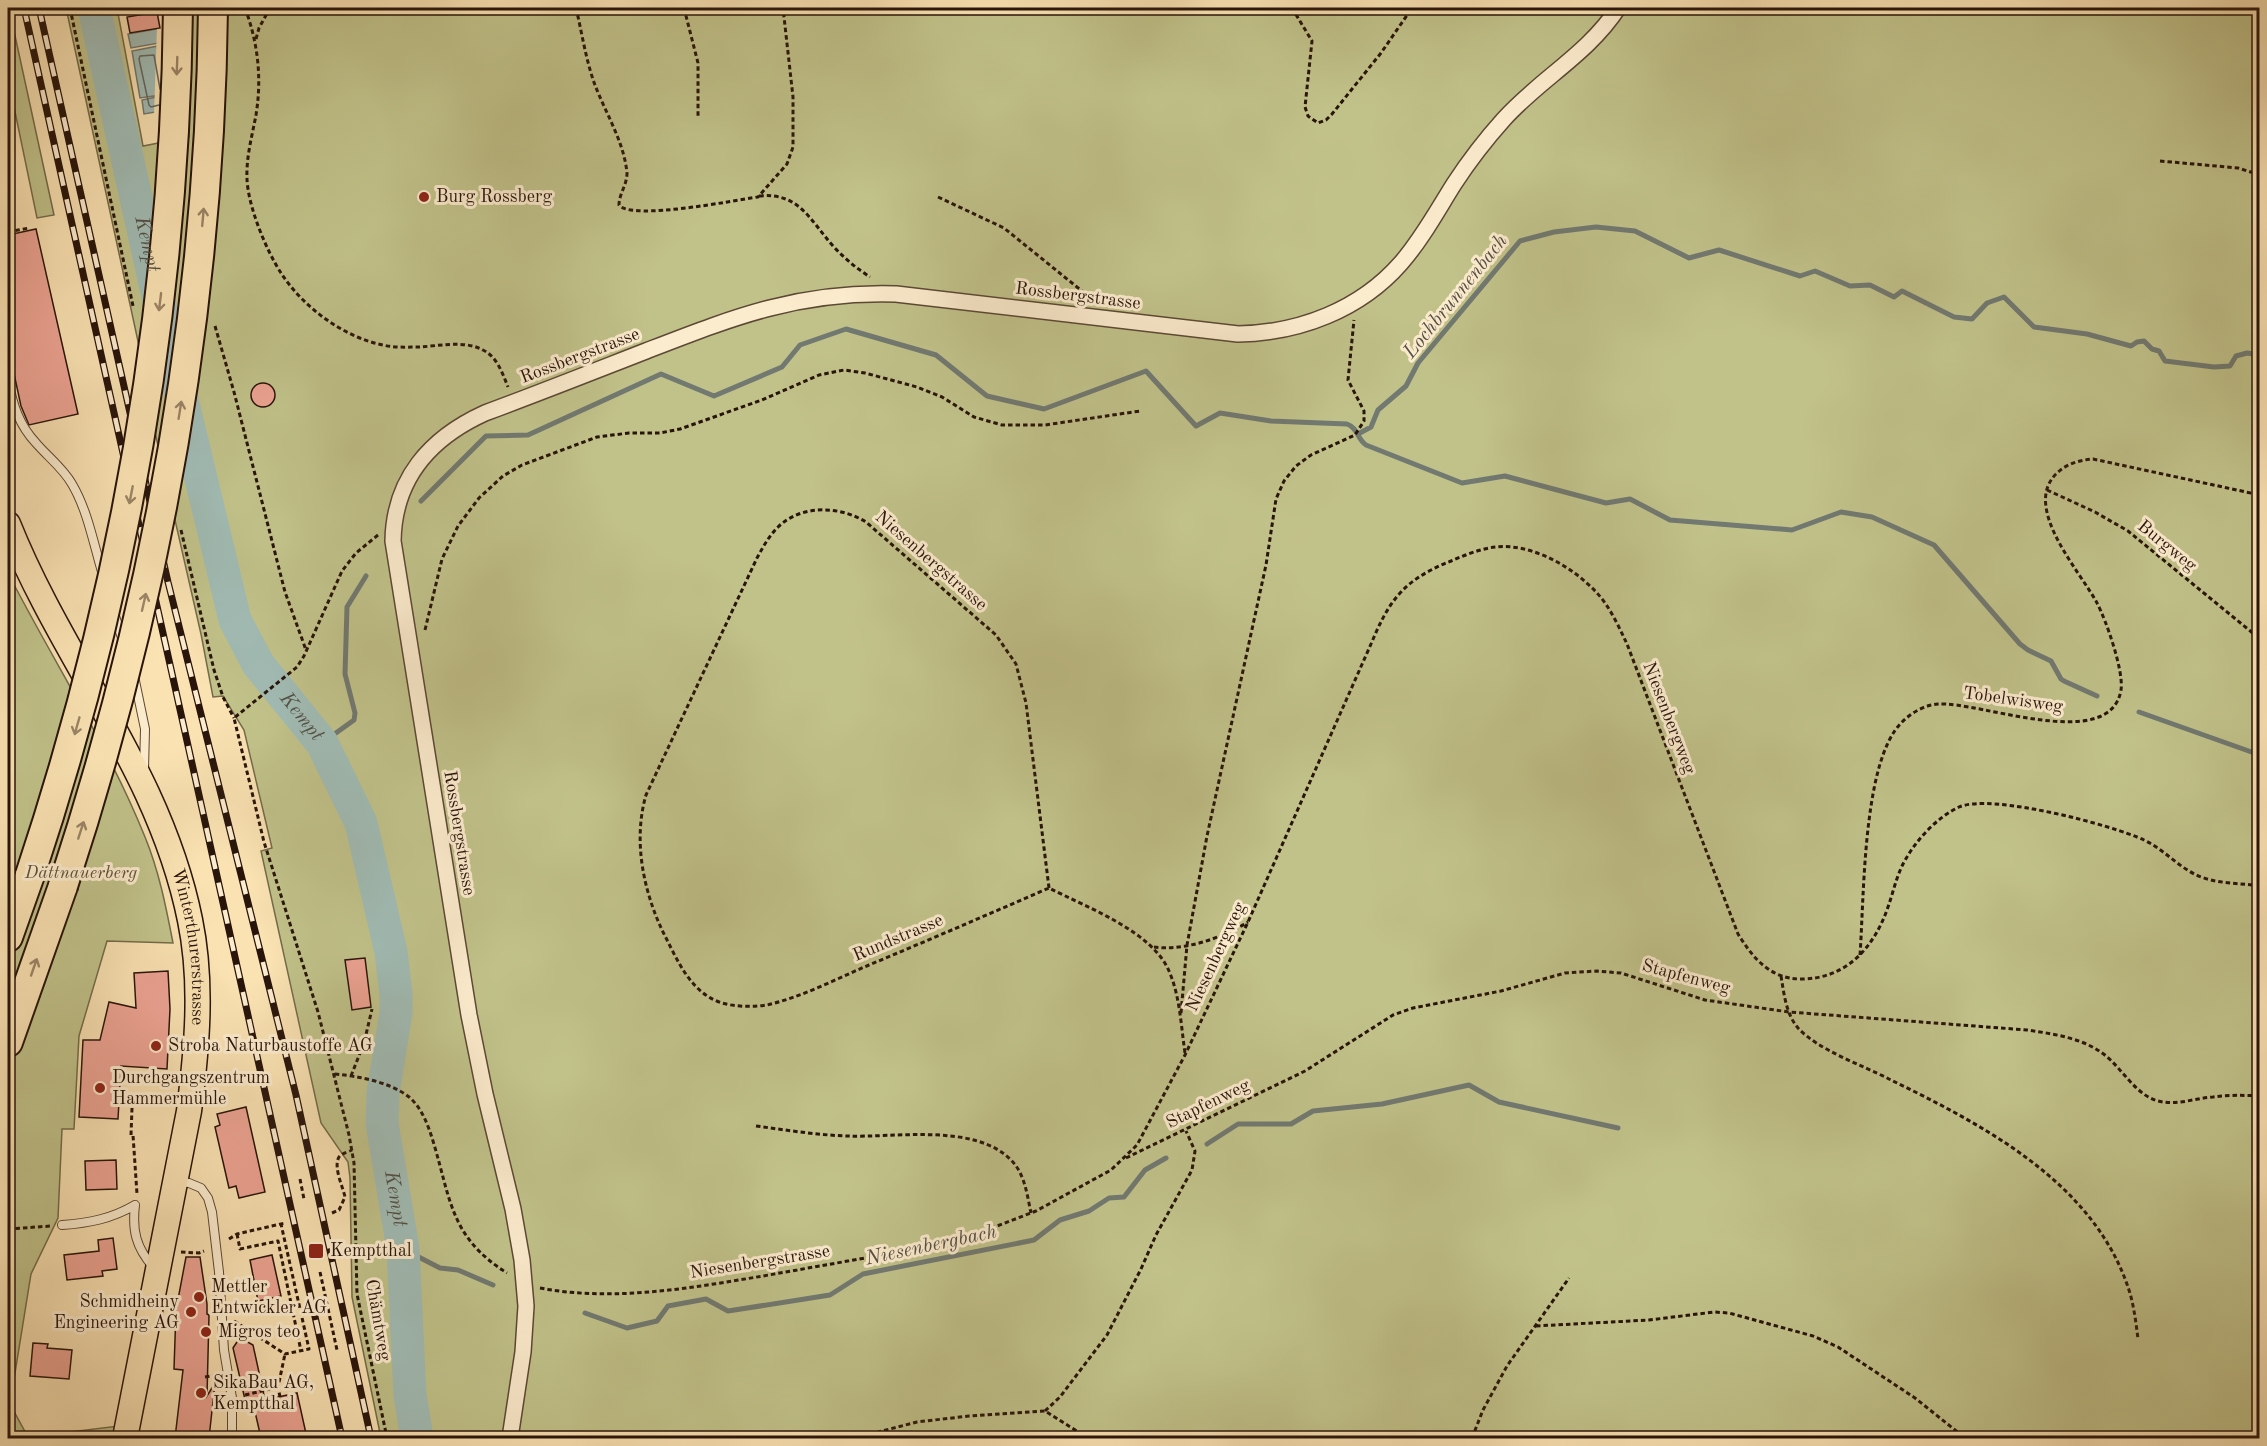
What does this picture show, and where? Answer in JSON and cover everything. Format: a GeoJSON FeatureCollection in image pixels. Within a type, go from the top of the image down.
{"type":"FeatureCollection","features":[{"type":"Feature","properties":{"kind":"highway"},"geometry":{"type":"LineString","coordinates":[[8,937],[64,770],[93,666],[116,570],[141,436],[156,338],[167,240],[174,142],[178,8]]}},
{"type":"Feature","properties":{"kind":"highway"},"geometry":{"type":"LineString","coordinates":[[8,1042],[63,886],[97,780],[129,664],[151,568],[174,451],[201,244],[208,144],[213,8]]}},
{"type":"Feature","properties":{"kind":"main road","name":"Winterthurerstrasse"},"geometry":{"type":"LineString","coordinates":[[8,524],[43,599],[143,781],[159,816],[175,861],[191,922],[198,1006],[194,1072],[189,1111],[125,1438]]}},
{"type":"Feature","properties":{"kind":"street","name":"Rossbergstrasse"},"geometry":{"type":"LineString","coordinates":[[510,1438],[523,1352],[524,1283],[513,1209],[469,1015],[395,565],[393,522],[396,507],[409,477],[432,447],[469,420],[714,325],[766,307],[841,294],[896,294],[1214,332],[1257,333],[1281,331],[1304,325],[1353,303],[1386,279],[1401,264],[1426,230],[1466,166],[1506,117],[1531,92],[1582,51],[1603,29],[1618,8]]}},
{"type":"Feature","properties":{"kind":"lane"},"geometry":{"type":"LineString","coordinates":[[8,381],[14,407],[22,425],[66,474],[81,504],[140,698],[146,737],[143,781]]}},
{"type":"Feature","properties":{"kind":"lane"},"geometry":{"type":"LineString","coordinates":[[175,1181],[195,1185],[205,1193],[212,1212],[225,1359],[232,1398],[232,1438]]}},
{"type":"Feature","properties":{"kind":"lane"},"geometry":{"type":"LineString","coordinates":[[62,1225],[101,1221],[135,1205],[136,1240],[141,1253],[158,1273]]}},
{"type":"Feature","properties":{"kind":"path"},"geometry":{"type":"LineString","coordinates":[[246,8],[256,40],[258,92],[247,180],[257,219],[269,249],[287,282],[318,313],[345,330],[372,342],[401,348],[460,345],[483,350],[499,365],[515,402]]}},
{"type":"Feature","properties":{"kind":"path"},"geometry":{"type":"LineString","coordinates":[[256,40],[259,28],[270,8]]}},
{"type":"Feature","properties":{"kind":"path"},"geometry":{"type":"LineString","coordinates":[[576,8],[592,75],[618,139],[625,164],[627,177],[619,200],[622,209],[666,210],[758,196],[780,196],[796,203],[851,263],[896,294]]}},
{"type":"Feature","properties":{"kind":"path"},"geometry":{"type":"LineString","coordinates":[[684,8],[699,70],[698,116]]}},
{"type":"Feature","properties":{"kind":"path"},"geometry":{"type":"LineString","coordinates":[[758,196],[787,164],[794,141],[793,97],[783,8]]}},
{"type":"Feature","properties":{"kind":"path"},"geometry":{"type":"LineString","coordinates":[[1293,8],[1312,41],[1305,107],[1308,116],[1318,123],[1326,120],[1332,114],[1381,53],[1412,8]]}},
{"type":"Feature","properties":{"kind":"path"},"geometry":{"type":"LineString","coordinates":[[2160,161],[2229,166],[2259,175]]}},
{"type":"Feature","properties":{"kind":"path"},"geometry":{"type":"LineString","coordinates":[[938,197],[986,219],[1020,239],[1117,321]]}},
{"type":"Feature","properties":{"kind":"path"},"geometry":{"type":"LineString","coordinates":[[8,232],[29,228]]}},
{"type":"Feature","properties":{"kind":"path"},"geometry":{"type":"LineString","coordinates":[[1180,1021],[1187,945],[1207,836],[1266,565],[1276,499],[1289,472],[1311,455],[1357,434],[1364,421],[1364,411],[1348,380],[1354,326],[1353,303]]}},
{"type":"Feature","properties":{"kind":"path"},"geometry":{"type":"LineString","coordinates":[[213,316],[285,592],[306,650]]}},
{"type":"Feature","properties":{"kind":"path"},"geometry":{"type":"LineString","coordinates":[[423,636],[442,559],[458,526],[470,508],[486,490],[512,470],[531,460],[573,445],[608,435],[660,433],[680,429],[752,404],[836,370],[854,370],[917,387],[942,397],[974,417],[1002,424],[1045,425],[1140,411]]}},
{"type":"Feature","properties":{"kind":"path"},"geometry":{"type":"LineString","coordinates":[[2046,490],[2055,475],[2067,466],[2085,459],[2093,459],[2259,495]]}},
{"type":"Feature","properties":{"kind":"path","name":"Burgweg"},"geometry":{"type":"LineString","coordinates":[[2046,490],[2095,512],[2128,531],[2259,639]]}},
{"type":"Feature","properties":{"kind":"path","name":"Tobelwisweg"},"geometry":{"type":"LineString","coordinates":[[1860,957],[1873,797],[1887,746],[1902,722],[1912,713],[1937,704],[2056,722],[2082,722],[2101,717],[2118,698],[2121,690],[2120,675],[2106,624],[2097,603],[2052,526],[2045,507],[2046,490]]}},
{"type":"Feature","properties":{"kind":"path","name":"Niesenbergstrasse"},"geometry":{"type":"LineString","coordinates":[[639,830],[646,795],[767,540],[779,526],[794,517],[807,512],[836,510],[853,514],[866,522],[996,635],[1016,664],[1026,703],[1049,888]]}},
{"type":"Feature","properties":{"kind":"path"},"geometry":{"type":"LineString","coordinates":[[306,650],[342,571],[356,553],[393,522]]}},
{"type":"Feature","properties":{"kind":"path","name":"Niesenbergweg"},"geometry":{"type":"LineString","coordinates":[[1124,1159],[1147,1129],[1185,1055],[1248,922],[1390,605],[1413,581],[1444,563],[1478,551],[1496,547],[1512,548],[1540,555],[1572,571],[1598,594],[1627,644],[1735,926],[1754,957],[1772,972],[1781,976],[1809,979],[1826,976],[1845,968],[1860,957],[1879,930],[1902,865],[1914,848],[1939,820],[1956,809],[1973,804],[2003,804],[2114,829],[2158,848],[2187,870],[2201,877],[2259,886]]}},
{"type":"Feature","properties":{"kind":"path","name":"Chämtweg"},"geometry":{"type":"LineString","coordinates":[[306,650],[301,662],[293,671],[234,718],[264,842],[301,956],[335,1074],[352,1150],[357,1294],[387,1438]]}},
{"type":"Feature","properties":{"kind":"path","name":"Rundstrasse"},"geometry":{"type":"LineString","coordinates":[[639,830],[642,861],[650,897],[673,952],[693,985],[721,1003],[735,1005],[767,1005],[786,999],[1049,888]]}},
{"type":"Feature","properties":{"kind":"path"},"geometry":{"type":"LineString","coordinates":[[1049,888],[1116,922],[1153,947],[1162,957],[1170,973],[1185,1055]]}},
{"type":"Feature","properties":{"kind":"path"},"geometry":{"type":"LineString","coordinates":[[1153,947],[1174,948],[1187,945],[1227,933],[1248,922]]}},
{"type":"Feature","properties":{"kind":"path","name":"Stapfenweg"},"geometry":{"type":"LineString","coordinates":[[1124,1159],[1186,1131],[1305,1071],[1393,1016],[1413,1008],[1501,991],[1557,975],[1586,972],[1621,973],[1705,1000],[1789,1012],[2027,1030],[2058,1035],[2097,1049],[2107,1056],[2141,1091],[2157,1101],[2178,1102],[2212,1096],[2259,1096]]}},
{"type":"Feature","properties":{"kind":"path"},"geometry":{"type":"LineString","coordinates":[[1781,976],[1789,1012],[1798,1027],[1819,1043],[1939,1103],[1994,1134],[2061,1187],[2088,1217],[2120,1269],[2129,1292],[2138,1339]]}},
{"type":"Feature","properties":{"kind":"path"},"geometry":{"type":"LineString","coordinates":[[351,1076],[364,1043],[372,1009]]}},
{"type":"Feature","properties":{"kind":"path"},"geometry":{"type":"LineString","coordinates":[[335,1074],[366,1078],[404,1094],[419,1109],[428,1128],[452,1210],[463,1233],[487,1259],[524,1283]]}},
{"type":"Feature","properties":{"kind":"path"},"geometry":{"type":"LineString","coordinates":[[132,1108],[131,1135],[134,1135],[137,1193],[146,1195]]}},
{"type":"Feature","properties":{"kind":"path"},"geometry":{"type":"LineString","coordinates":[[756,1126],[845,1136],[957,1137],[984,1142],[1002,1152],[1015,1164],[1022,1178],[1031,1214]]}},
{"type":"Feature","properties":{"kind":"path"},"geometry":{"type":"LineString","coordinates":[[1045,1411],[1060,1397],[1107,1335],[1163,1221],[1192,1170],[1195,1151],[1186,1131]]}},
{"type":"Feature","properties":{"kind":"path"},"geometry":{"type":"LineString","coordinates":[[332,1213],[339,1210],[345,1197],[337,1165],[338,1158],[352,1150]]}},
{"type":"Feature","properties":{"kind":"path","name":"Niesenbergstrasse"},"geometry":{"type":"LineString","coordinates":[[524,1283],[576,1292],[674,1290],[916,1249],[979,1233],[1031,1214],[1096,1180],[1124,1159]]}},
{"type":"Feature","properties":{"kind":"path"},"geometry":{"type":"LineString","coordinates":[[300,1179],[304,1199]]}},
{"type":"Feature","properties":{"kind":"path"},"geometry":{"type":"LineString","coordinates":[[181,1252],[200,1253],[237,1234],[283,1224],[309,1350],[285,1354],[222,1314]]}},
{"type":"Feature","properties":{"kind":"path"},"geometry":{"type":"LineString","coordinates":[[8,1229],[62,1225]]}},
{"type":"Feature","properties":{"kind":"path"},"geometry":{"type":"LineString","coordinates":[[237,1234],[240,1249],[278,1241],[301,1351]]}},
{"type":"Feature","properties":{"kind":"path"},"geometry":{"type":"LineString","coordinates":[[320,1272],[338,1350]]}},
{"type":"Feature","properties":{"kind":"path"},"geometry":{"type":"LineString","coordinates":[[1472,1438],[1494,1388],[1569,1278]]}},
{"type":"Feature","properties":{"kind":"path"},"geometry":{"type":"LineString","coordinates":[[1536,1326],[1649,1320],[1714,1312],[1729,1313],[1813,1336],[1838,1347],[1915,1398],[1965,1438]]}},
{"type":"Feature","properties":{"kind":"path"},"geometry":{"type":"LineString","coordinates":[[280,1397],[278,1387],[285,1354]]}},
{"type":"Feature","properties":{"kind":"path"},"geometry":{"type":"LineString","coordinates":[[205,1377],[214,1376]]}},
{"type":"Feature","properties":{"kind":"path"},"geometry":{"type":"LineString","coordinates":[[232,1398],[278,1387]]}},
{"type":"Feature","properties":{"kind":"path"},"geometry":{"type":"LineString","coordinates":[[855,1438],[917,1422],[1045,1411],[1088,1438]]}},
{"type":"Feature","properties":{"kind":"green space"},"geometry":{"type":"Polygon","coordinates":[[[8,8],[54,215],[37,218],[8,78],[8,8]]]}},
{"type":"Feature","properties":{"kind":"green space"},"geometry":{"type":"Polygon","coordinates":[[[66,8],[117,8],[143,146],[189,137],[165,8],[2259,8],[2259,1438],[381,1438],[352,1297],[348,1162],[321,1123],[261,851],[272,848],[244,730],[223,696],[213,697],[201,634],[149,406],[139,346],[66,8]]]}},
{"type":"Feature","properties":{"kind":"green space","name":"Dättnauerberg"},"geometry":{"type":"Polygon","coordinates":[[[8,573],[97,736],[130,803],[154,863],[173,943],[107,941],[79,1036],[74,1129],[62,1129],[58,1218],[31,1274],[10,1404],[28,1437],[127,1425],[125,1438],[8,1438],[8,573]]]}},
{"type":"Feature","properties":{"kind":"water"},"geometry":{"type":"Polygon","coordinates":[[[162,28],[165,42],[131,48],[128,34],[162,28]]]}},
{"type":"Feature","properties":{"kind":"water"},"geometry":{"type":"Polygon","coordinates":[[[158,46],[167,94],[140,98],[132,51],[158,46]]]}},
{"type":"Feature","properties":{"kind":"water"},"geometry":{"type":"Polygon","coordinates":[[[166,95],[168,110],[144,114],[142,100],[166,95]]]}},
{"type":"Feature","properties":{"kind":"pier"},"geometry":{"type":"Polygon","coordinates":[[[163,25],[166,44],[161,45],[170,93],[169,113],[154,115],[157,26],[163,25]]]}},
{"type":"Feature","properties":{"kind":"building"},"geometry":{"type":"Polygon","coordinates":[[[157,12],[160,28],[130,33],[127,17],[157,12]]]}},
{"type":"Feature","properties":{"kind":"building"},"geometry":{"type":"Polygon","coordinates":[[[36,229],[78,414],[29,425],[21,406],[8,346],[8,235],[36,229]]]}},
{"type":"Feature","properties":{"kind":"building"},"geometry":{"type":"Polygon","coordinates":[[[263,383],[272,386],[275,395],[272,404],[263,407],[254,404],[251,395],[254,386],[263,383]]]}},
{"type":"Feature","properties":{"kind":"building"},"geometry":{"type":"Polygon","coordinates":[[[365,958],[371,1007],[352,1010],[345,960],[365,958]]]}},
{"type":"Feature","properties":{"kind":"building","name":"Durchgangszentrum Hammermühle"},"geometry":{"type":"Polygon","coordinates":[[[168,971],[170,1009],[167,1069],[121,1066],[118,1119],[79,1117],[83,1040],[100,1040],[109,1002],[136,1008],[134,973],[168,971]]]}},
{"type":"Feature","properties":{"kind":"building"},"geometry":{"type":"Polygon","coordinates":[[[246,1107],[265,1192],[239,1198],[236,1186],[229,1188],[215,1127],[220,1125],[217,1114],[246,1107]]]}},
{"type":"Feature","properties":{"kind":"building"},"geometry":{"type":"Polygon","coordinates":[[[116,1160],[117,1189],[86,1190],[85,1161],[116,1160]]]}},
{"type":"Feature","properties":{"kind":"building"},"geometry":{"type":"Polygon","coordinates":[[[113,1238],[117,1269],[102,1271],[103,1276],[67,1280],[64,1255],[99,1251],[98,1240],[113,1238]]]}},
{"type":"Feature","properties":{"kind":"building"},"geometry":{"type":"Polygon","coordinates":[[[272,1255],[281,1296],[258,1301],[250,1260],[272,1255]]]}},
{"type":"Feature","properties":{"kind":"building"},"geometry":{"type":"Polygon","coordinates":[[[186,1257],[200,1257],[207,1314],[209,1315],[207,1396],[215,1383],[209,1438],[175,1438],[183,1370],[174,1369],[176,1310],[186,1257]]]}},
{"type":"Feature","properties":{"kind":"building"},"geometry":{"type":"Polygon","coordinates":[[[244,1340],[253,1345],[265,1400],[297,1393],[307,1438],[261,1438],[253,1403],[246,1404],[233,1348],[237,1342],[244,1340]]]}},
{"type":"Feature","properties":{"kind":"building"},"geometry":{"type":"Polygon","coordinates":[[[33,1343],[48,1344],[47,1348],[72,1350],[69,1379],[30,1376],[33,1343]]]}},
{"type":"Feature","properties":{"kind":"waterway","name":"Kempt"},"geometry":{"type":"LineString","coordinates":[[94,8],[166,333],[235,620],[258,664],[322,743],[361,823],[391,952],[396,1013],[383,1093],[382,1123],[403,1249],[410,1395],[417,1438]]}},
{"type":"Feature","properties":{"kind":"waterway","name":"Lochbrunnenbach"},"geometry":{"type":"LineString","coordinates":[[1358,434],[1371,427],[1378,410],[1406,386],[1418,363],[1520,241],[1554,232],[1596,227],[1635,231],[1689,258],[1719,250],[1800,276],[1815,271],[1850,286],[1870,285],[1894,297],[1902,291],[1954,317],[1972,319],[1987,303],[2004,297],[2034,327],[2087,334],[2131,346],[2144,341],[2152,349],[2159,351],[2165,361],[2214,367],[2230,366],[2236,356],[2247,353],[2260,355]]}},
{"type":"Feature","properties":{"kind":"waterway"},"geometry":{"type":"LineString","coordinates":[[421,501],[486,436],[528,435],[661,374],[714,396],[782,367],[800,345],[846,329],[936,355],[987,396],[1044,409],[1146,371],[1196,426],[1220,413],[1271,421],[1347,424],[1366,445],[1462,483],[1505,476],[1606,503],[1630,499],[1670,520],[1792,530],[1841,512],[1872,517],[1934,545],[2020,644],[2051,661],[2061,679],[2097,696]]}},
{"type":"Feature","properties":{"kind":"waterway"},"geometry":{"type":"LineString","coordinates":[[322,743],[354,720],[355,713],[345,674],[347,607],[366,576]]}},
{"type":"Feature","properties":{"kind":"waterway"},"geometry":{"type":"LineString","coordinates":[[2139,712],[2260,755]]}},
{"type":"Feature","properties":{"kind":"waterway"},"geometry":{"type":"LineString","coordinates":[[1207,1144],[1238,1124],[1291,1124],[1313,1111],[1382,1104],[1469,1085],[1499,1102],[1618,1128]]}},
{"type":"Feature","properties":{"kind":"waterway","name":"Niesenbergbach"},"geometry":{"type":"LineString","coordinates":[[585,1313],[627,1328],[657,1321],[668,1306],[706,1299],[728,1311],[830,1295],[863,1274],[1034,1240],[1060,1220],[1089,1211],[1109,1198],[1124,1197],[1145,1170],[1166,1158]]}},
{"type":"Feature","properties":{"kind":"waterway"},"geometry":{"type":"LineString","coordinates":[[403,1249],[440,1268],[458,1270],[493,1285]]}},
{"type":"Feature","properties":{"kind":"railway"},"geometry":{"type":"LineString","coordinates":[[24,8],[342,1438]]}},
{"type":"Feature","properties":{"kind":"railway"},"geometry":{"type":"LineString","coordinates":[[39,8],[168,582],[296,1095],[371,1438]]}},
{"type":"Feature","properties":{"kind":"place","name":"Burg Rossberg"},"geometry":{"type":"Point","coordinates":[424,197]}},
{"type":"Feature","properties":{"kind":"place","name":"Stroba Naturbaustoffe AG"},"geometry":{"type":"Point","coordinates":[156,1046]}},
{"type":"Feature","properties":{"kind":"place","name":"Durchgangszentrum Hammermühle"},"geometry":{"type":"Point","coordinates":[100,1088]}},
{"type":"Feature","properties":{"kind":"place","name":"Kemptthal"},"geometry":{"type":"Point","coordinates":[316,1251]}},
{"type":"Feature","properties":{"kind":"place","name":"Mettler Entwickler AG"},"geometry":{"type":"Point","coordinates":[199,1297]}},
{"type":"Feature","properties":{"kind":"place","name":"Schmidheiny Engineering AG"},"geometry":{"type":"Point","coordinates":[191,1312]}},
{"type":"Feature","properties":{"kind":"place","name":"Migros teo"},"geometry":{"type":"Point","coordinates":[206,1332]}},
{"type":"Feature","properties":{"kind":"place","name":"SikaBau AG, Kemptthal"},"geometry":{"type":"Point","coordinates":[201,1393]}}]}
